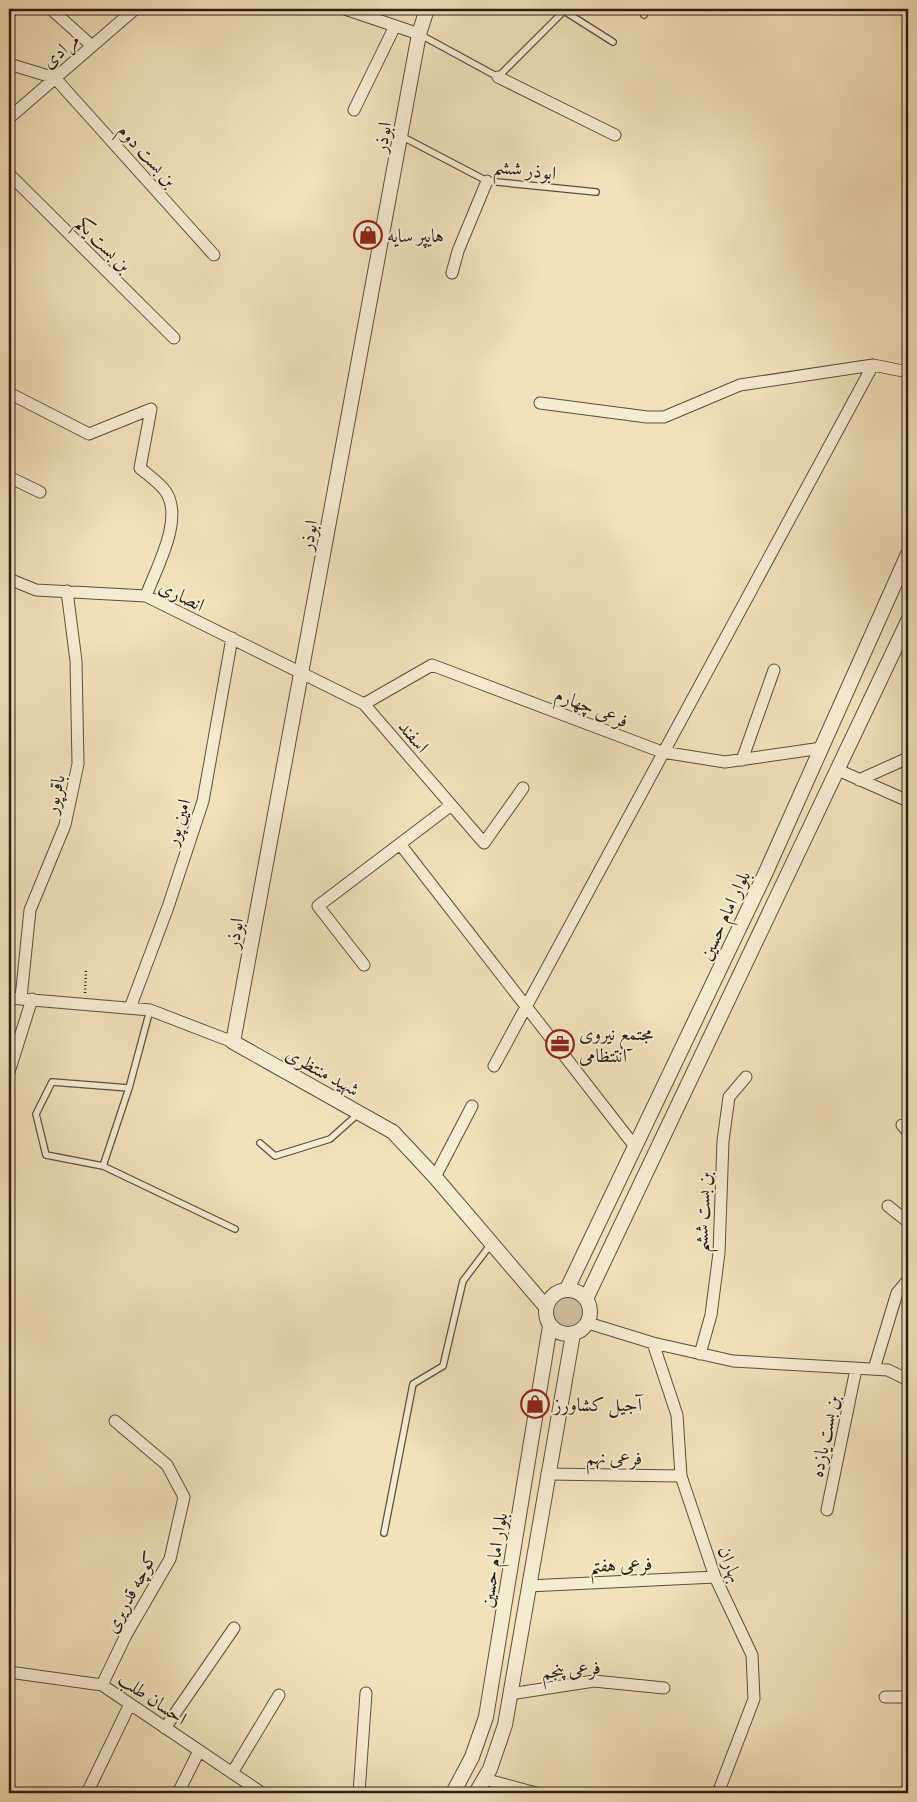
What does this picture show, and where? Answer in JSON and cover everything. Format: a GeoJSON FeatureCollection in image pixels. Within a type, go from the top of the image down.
{"type":"FeatureCollection","features":[{"type":"Feature","properties":{"kind":"street"},"geometry":{"type":"LineString","coordinates":[[51,9],[92,46]]}},
{"type":"Feature","properties":{"kind":"street","name":"مرادی"},"geometry":{"type":"LineString","coordinates":[[9,118],[134,9]]}},
{"type":"Feature","properties":{"kind":"street"},"geometry":{"type":"LineString","coordinates":[[346,9],[419,34]]}},
{"type":"Feature","properties":{"kind":"street","name":"ابوذر"},"geometry":{"type":"LineString","coordinates":[[233,1042],[419,34],[428,12]]}},
{"type":"Feature","properties":{"kind":"street"},"geometry":{"type":"LineString","coordinates":[[354,110],[395,26]]}},
{"type":"Feature","properties":{"kind":"street"},"geometry":{"type":"LineString","coordinates":[[9,64],[55,78]]}},
{"type":"Feature","properties":{"kind":"street"},"geometry":{"type":"LineString","coordinates":[[498,77],[614,135]]}},
{"type":"Feature","properties":{"kind":"street","name":"بن بست دوم"},"geometry":{"type":"LineString","coordinates":[[55,78],[214,255]]}},
{"type":"Feature","properties":{"kind":"street","name":"بن بست یکم"},"geometry":{"type":"LineString","coordinates":[[9,174],[174,338]]}},
{"type":"Feature","properties":{"kind":"street"},"geometry":{"type":"LineString","coordinates":[[452,273],[458,251],[487,181]]}},
{"type":"Feature","properties":{"kind":"street"},"geometry":{"type":"LineString","coordinates":[[540,403],[647,418],[664,416],[740,385],[873,364],[908,372]]}},
{"type":"Feature","properties":{"kind":"street"},"geometry":{"type":"LineString","coordinates":[[494,1066],[873,364]]}},
{"type":"Feature","properties":{"kind":"street"},"geometry":{"type":"LineString","coordinates":[[9,393],[89,434],[151,409],[140,468],[166,492],[173,509],[172,524],[146,596]]}},
{"type":"Feature","properties":{"kind":"street"},"geometry":{"type":"LineString","coordinates":[[9,478],[40,492]]}},
{"type":"Feature","properties":{"kind":"street","name":"بلوار امام حسین"},"geometry":{"type":"LineString","coordinates":[[567,1289],[636,1148],[822,748],[908,554]]}},
{"type":"Feature","properties":{"kind":"street","name":"انصاری"},"geometry":{"type":"LineString","coordinates":[[9,579],[36,590],[146,596],[301,673]]}},
{"type":"Feature","properties":{"kind":"street","name":"باقرپور"},"geometry":{"type":"LineString","coordinates":[[9,1072],[30,910],[65,825],[78,764],[76,661],[67,591]]}},
{"type":"Feature","properties":{"kind":"street"},"geometry":{"type":"LineString","coordinates":[[586,1299],[908,621]]}},
{"type":"Feature","properties":{"kind":"street","name":"امین پور"},"geometry":{"type":"LineString","coordinates":[[130,1008],[168,907],[203,801],[232,638]]}},
{"type":"Feature","properties":{"kind":"street","name":"فرعی چهارم"},"geometry":{"type":"LineString","coordinates":[[364,704],[432,665],[662,752],[726,762],[822,748]]}},
{"type":"Feature","properties":{"kind":"street"},"geometry":{"type":"LineString","coordinates":[[742,760],[774,670]]}},
{"type":"Feature","properties":{"kind":"street","name":"اسفند"},"geometry":{"type":"LineString","coordinates":[[301,673],[364,704],[484,844],[523,788]]}},
{"type":"Feature","properties":{"kind":"street"},"geometry":{"type":"LineString","coordinates":[[859,780],[908,758]]}},
{"type":"Feature","properties":{"kind":"street"},"geometry":{"type":"LineString","coordinates":[[838,770],[908,801]]}},
{"type":"Feature","properties":{"kind":"street"},"geometry":{"type":"LineString","coordinates":[[364,965],[318,906],[450,806]]}},
{"type":"Feature","properties":{"kind":"street"},"geometry":{"type":"LineString","coordinates":[[400,844],[636,1148]]}},
{"type":"Feature","properties":{"kind":"street","name":"شهید منتظری"},"geometry":{"type":"LineString","coordinates":[[20,998],[150,1010],[233,1042],[393,1132],[435,1177],[546,1307]]}},
{"type":"Feature","properties":{"kind":"street","name":"بن بست ششم"},"geometry":{"type":"LineString","coordinates":[[700,1354],[711,1315],[719,1253],[723,1141],[729,1097],[746,1077]]}},
{"type":"Feature","properties":{"kind":"street"},"geometry":{"type":"LineString","coordinates":[[435,1177],[472,1106]]}},
{"type":"Feature","properties":{"kind":"street"},"geometry":{"type":"LineString","coordinates":[[888,1206],[908,1222]]}},
{"type":"Feature","properties":{"kind":"street"},"geometry":{"type":"LineString","coordinates":[[874,1370],[897,1293],[908,1280]]}},
{"type":"Feature","properties":{"kind":"street"},"geometry":{"type":"LineString","coordinates":[[567,1289],[574,1290],[586,1299],[590,1310],[588,1323],[584,1328],[573,1334],[560,1333],[550,1326],[545,1314],[546,1307],[553,1295],[567,1289]]}},
{"type":"Feature","properties":{"kind":"street"},"geometry":{"type":"LineString","coordinates":[[588,1323],[654,1343],[733,1361],[888,1370],[908,1380]]}},
{"type":"Feature","properties":{"kind":"street","name":"بلوار امام حسین"},"geometry":{"type":"LineString","coordinates":[[453,1793],[472,1757],[486,1718],[550,1326]]}},
{"type":"Feature","properties":{"kind":"street","name":"بلوار امام حسین"},"geometry":{"type":"LineString","coordinates":[[476,1793],[484,1779],[505,1725],[547,1474],[573,1334]]}},
{"type":"Feature","properties":{"kind":"street","name":"بهاران"},"geometry":{"type":"LineString","coordinates":[[654,1343],[677,1415],[681,1476],[716,1578],[752,1655],[754,1699],[718,1793]]}},
{"type":"Feature","properties":{"kind":"street","name":"بن بست یازده"},"geometry":{"type":"LineString","coordinates":[[827,1510],[856,1368]]}},
{"type":"Feature","properties":{"kind":"street","name":"کوچه قدریری"},"geometry":{"type":"LineString","coordinates":[[102,1685],[126,1635],[170,1559],[184,1497],[167,1465],[115,1421]]}},
{"type":"Feature","properties":{"kind":"street","name":"فرعی نهم"},"geometry":{"type":"LineString","coordinates":[[547,1474],[681,1476]]}},
{"type":"Feature","properties":{"kind":"street","name":"فرعی هفتم"},"geometry":{"type":"LineString","coordinates":[[528,1586],[716,1578]]}},
{"type":"Feature","properties":{"kind":"street"},"geometry":{"type":"LineString","coordinates":[[166,1728],[234,1628]]}},
{"type":"Feature","properties":{"kind":"street","name":"احسان طلب"},"geometry":{"type":"LineString","coordinates":[[9,1672],[102,1685],[262,1793]]}},
{"type":"Feature","properties":{"kind":"street","name":"فرعی پنجم"},"geometry":{"type":"LineString","coordinates":[[510,1694],[594,1682],[664,1688]]}},
{"type":"Feature","properties":{"kind":"street"},"geometry":{"type":"LineString","coordinates":[[359,1793],[366,1693]]}},
{"type":"Feature","properties":{"kind":"street"},"geometry":{"type":"LineString","coordinates":[[232,1773],[279,1695]]}},
{"type":"Feature","properties":{"kind":"street"},"geometry":{"type":"LineString","coordinates":[[885,1697],[908,1696]]}},
{"type":"Feature","properties":{"kind":"street"},"geometry":{"type":"LineString","coordinates":[[87,1793],[130,1704]]}},
{"type":"Feature","properties":{"kind":"street"},"geometry":{"type":"LineString","coordinates":[[178,1793],[199,1751]]}},
{"type":"Feature","properties":{"kind":"street"},"geometry":{"type":"LineString","coordinates":[[484,1779],[536,1793]]}},
{"type":"Feature","properties":{"kind":"lane"},"geometry":{"type":"LineString","coordinates":[[419,34],[498,77],[565,10],[613,42]]}},
{"type":"Feature","properties":{"kind":"lane","name":"ابوذر ششم"},"geometry":{"type":"LineString","coordinates":[[401,136],[487,181],[596,192]]}},
{"type":"Feature","properties":{"kind":"lane"},"geometry":{"type":"LineString","coordinates":[[103,1166],[130,1088],[150,1010]]}},
{"type":"Feature","properties":{"kind":"lane"},"geometry":{"type":"LineString","coordinates":[[130,1088],[52,1082],[36,1114],[46,1154],[103,1166],[235,1230]]}},
{"type":"Feature","properties":{"kind":"lane"},"geometry":{"type":"LineString","coordinates":[[260,1143],[275,1156],[330,1139],[359,1113]]}},
{"type":"Feature","properties":{"kind":"lane"},"geometry":{"type":"LineString","coordinates":[[384,1533],[413,1384],[443,1366],[462,1280],[491,1244]]}},
{"type":"Feature","properties":{"kind":"path"},"geometry":{"type":"LineString","coordinates":[[84,1004],[86,969]]}},
{"type":"Feature","properties":{"kind":"shaded area"},"geometry":{"type":"Polygon","coordinates":[[[568,1293],[581,1299],[587,1312],[581,1325],[568,1331],[555,1325],[549,1312],[555,1299],[568,1293]]]}},
{"type":"Feature","properties":{"kind":"place","name":"هایپر‌ سایه"},"geometry":{"type":"Point","coordinates":[368,235]}},
{"type":"Feature","properties":{"kind":"place","name":"مجتمع نیروی انتتظامی"},"geometry":{"type":"Point","coordinates":[560,1044]}},
{"type":"Feature","properties":{"kind":"place","name":"آجیل کشاورز"},"geometry":{"type":"Point","coordinates":[535,1404]}}]}
